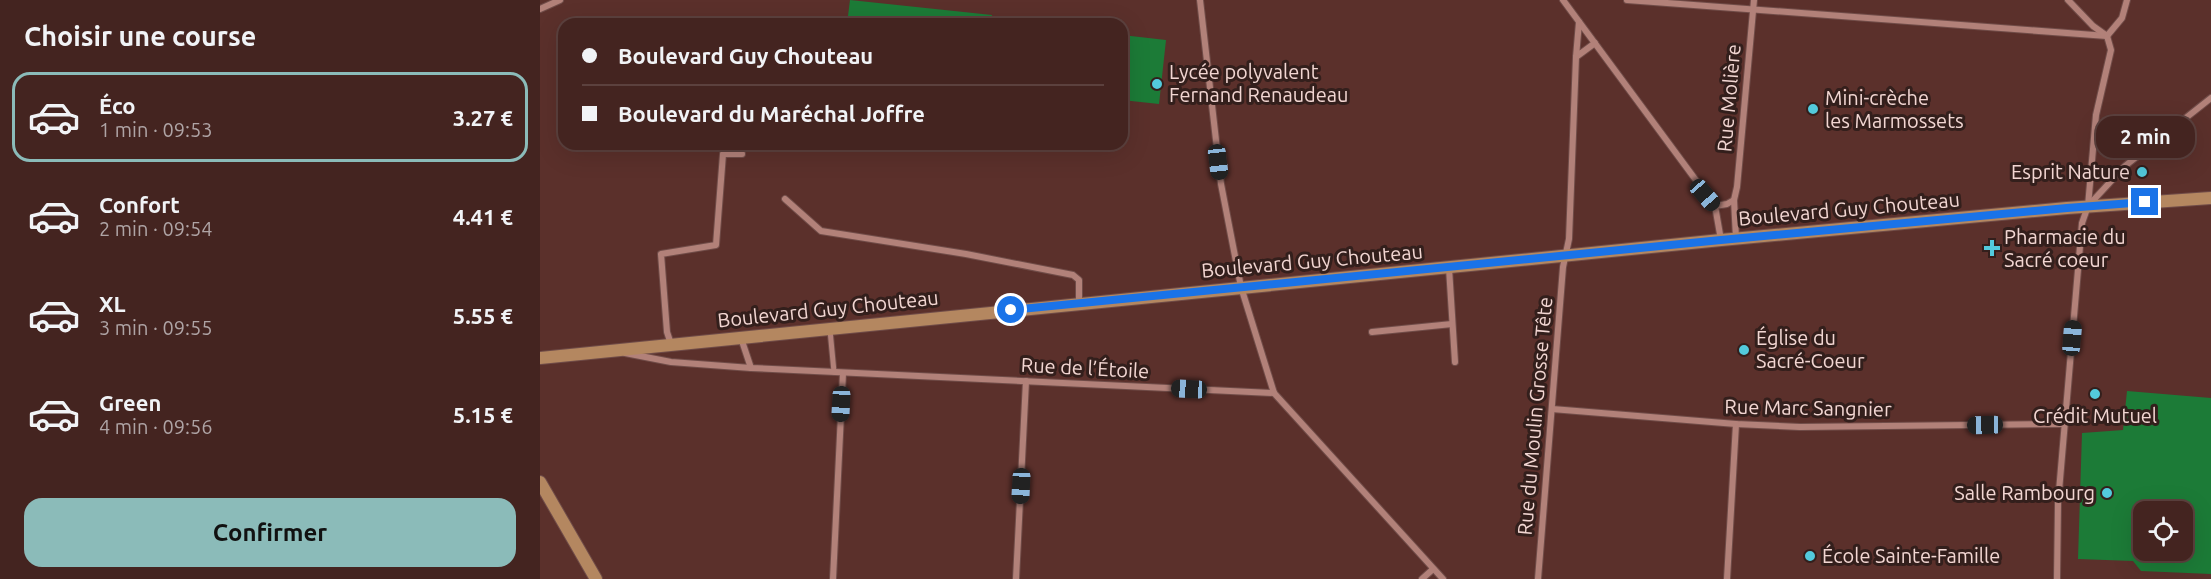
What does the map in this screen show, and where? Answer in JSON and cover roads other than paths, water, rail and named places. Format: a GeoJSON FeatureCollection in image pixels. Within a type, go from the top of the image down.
{"type":"FeatureCollection","features":[{"type":"Feature","properties":{"kind":"main road","name":"Boulevard Guy Chouteau"},"geometry":{"type":"LineString","coordinates":[[543,360],[1079,303],[1721,240],[2088,206],[2211,198]]}},
{"type":"Feature","properties":{"kind":"main road"},"geometry":{"type":"LineString","coordinates":[[540,482],[596,579]]}},
{"type":"Feature","properties":{"kind":"street"},"geometry":{"type":"LineString","coordinates":[[540,9],[560,0]]}},
{"type":"Feature","properties":{"kind":"street"},"geometry":{"type":"LineString","coordinates":[[1200,0],[1221,184],[1241,287],[1274,393],[1432,570],[1443,579]]}},
{"type":"Feature","properties":{"kind":"street"},"geometry":{"type":"LineString","coordinates":[[1563,0],[1715,206],[1721,240]]}},
{"type":"Feature","properties":{"kind":"street"},"geometry":{"type":"LineString","coordinates":[[1627,0],[2107,36]]}},
{"type":"Feature","properties":{"kind":"street","name":"Rue Molière"},"geometry":{"type":"LineString","coordinates":[[1736,239],[1734,200],[1754,0]]}},
{"type":"Feature","properties":{"kind":"street"},"geometry":{"type":"LineString","coordinates":[[2057,579],[2058,503],[2082,223],[2088,206],[2096,115],[2111,51],[2107,36],[2093,26],[2068,0]]}},
{"type":"Feature","properties":{"kind":"street"},"geometry":{"type":"LineString","coordinates":[[2107,36],[2122,18],[2127,0]]}},
{"type":"Feature","properties":{"kind":"street","name":"Rue du Moulin Grosse Tête"},"geometry":{"type":"LineString","coordinates":[[1538,579],[1565,256],[1569,239],[1579,21]]}},
{"type":"Feature","properties":{"kind":"street"},"geometry":{"type":"LineString","coordinates":[[1576,57],[1596,44]]}},
{"type":"Feature","properties":{"kind":"street"},"geometry":{"type":"LineString","coordinates":[[2088,206],[2125,166],[2211,98]]}},
{"type":"Feature","properties":{"kind":"street"},"geometry":{"type":"LineString","coordinates":[[671,345],[667,332],[661,254],[716,245],[723,154],[742,154]]}},
{"type":"Feature","properties":{"kind":"street"},"geometry":{"type":"LineString","coordinates":[[785,199],[821,231],[966,254],[1073,275],[1079,280],[1079,303]]}},
{"type":"Feature","properties":{"kind":"street"},"geometry":{"type":"LineString","coordinates":[[1715,206],[1734,200]]}},
{"type":"Feature","properties":{"kind":"street"},"geometry":{"type":"LineString","coordinates":[[1449,267],[1455,362]]}},
{"type":"Feature","properties":{"kind":"street"},"geometry":{"type":"LineString","coordinates":[[1372,332],[1452,324]]}},
{"type":"Feature","properties":{"kind":"street"},"geometry":{"type":"LineString","coordinates":[[830,329],[834,372]]}},
{"type":"Feature","properties":{"kind":"street"},"geometry":{"type":"LineString","coordinates":[[741,338],[751,368]]}},
{"type":"Feature","properties":{"kind":"street","name":"Rue de l’Étoile"},"geometry":{"type":"LineString","coordinates":[[611,351],[671,362],[751,368],[1274,393]]}},
{"type":"Feature","properties":{"kind":"street"},"geometry":{"type":"LineString","coordinates":[[833,579],[843,373]]}},
{"type":"Feature","properties":{"kind":"street"},"geometry":{"type":"LineString","coordinates":[[1016,579],[1026,381]]}},
{"type":"Feature","properties":{"kind":"street","name":"Rue Marc Sangnier"},"geometry":{"type":"LineString","coordinates":[[1552,409],[1800,427],[2064,424]]}},
{"type":"Feature","properties":{"kind":"street"},"geometry":{"type":"LineString","coordinates":[[1727,579],[1736,424]]}},
{"type":"Feature","properties":{"kind":"street"},"geometry":{"type":"LineString","coordinates":[[1422,579],[1432,570]]}},
{"type":"Feature","properties":{"kind":"place","name":"Lycée polyvalent Fernand Renaudeau"},"geometry":{"type":"Point","coordinates":[1157,84]}},
{"type":"Feature","properties":{"kind":"place","name":"Mini-crèche les Marmossets"},"geometry":{"type":"Point","coordinates":[1813,109]}},
{"type":"Feature","properties":{"kind":"place","name":"Esprit Nature"},"geometry":{"type":"Point","coordinates":[2142,172]}},
{"type":"Feature","properties":{"kind":"place","name":"Pharmacie du Sacré coeur"},"geometry":{"type":"Point","coordinates":[1992,248]}},
{"type":"Feature","properties":{"kind":"place","name":"Église du Sacré-Coeur"},"geometry":{"type":"Point","coordinates":[1744,350]}},
{"type":"Feature","properties":{"kind":"place","name":"Crédit Mutuel"},"geometry":{"type":"Point","coordinates":[2095,394]}},
{"type":"Feature","properties":{"kind":"place","name":"Salle Rambourg"},"geometry":{"type":"Point","coordinates":[2107,493]}},
{"type":"Feature","properties":{"kind":"place","name":"École Sainte-Famille"},"geometry":{"type":"Point","coordinates":[1810,556]}}]}
